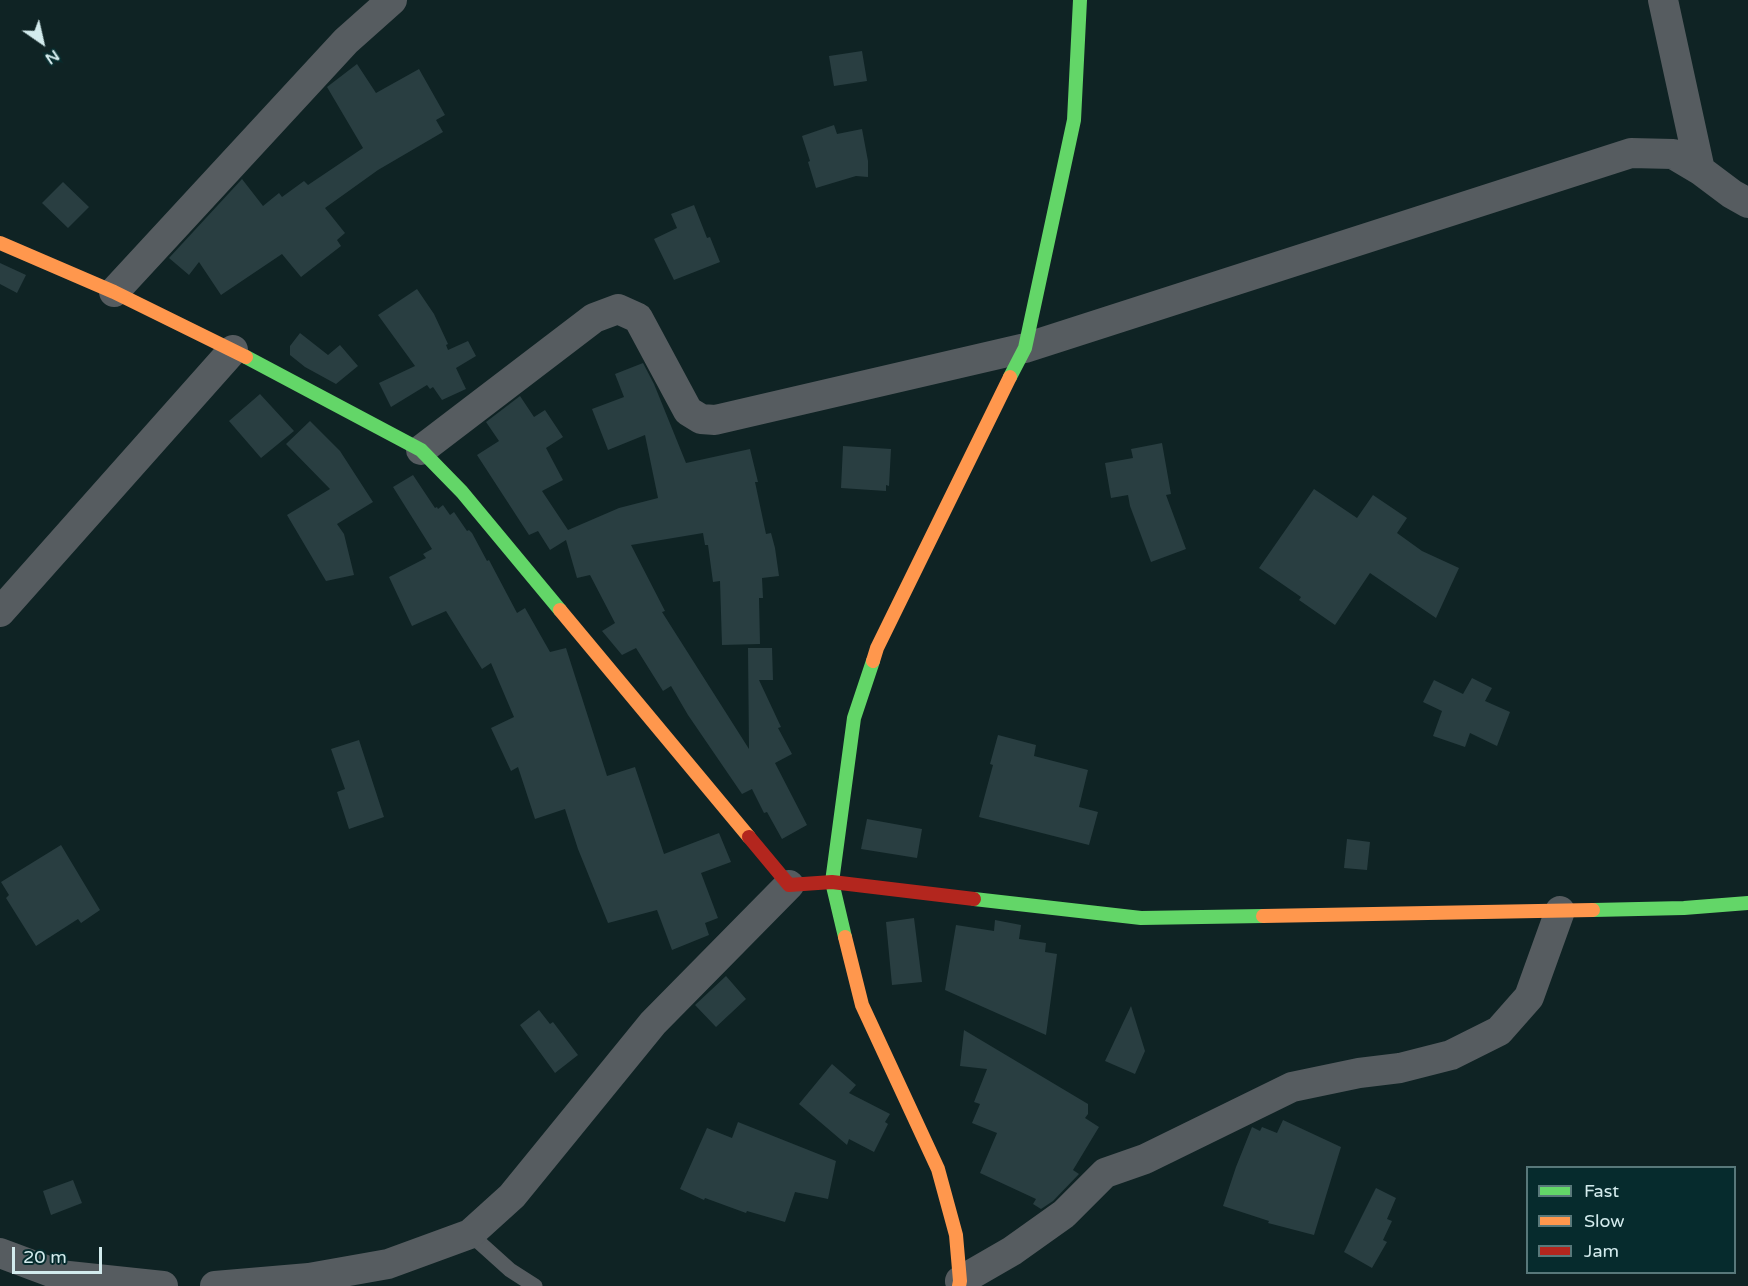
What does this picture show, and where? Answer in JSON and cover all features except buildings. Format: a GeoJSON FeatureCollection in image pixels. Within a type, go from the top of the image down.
{"type":"FeatureCollection","features":[{"type":"Feature","properties":{"kind":"street"},"geometry":{"type":"LineString","coordinates":[[114,292],[346,41],[392,0]]}},
{"type":"Feature","properties":{"kind":"street"},"geometry":{"type":"LineString","coordinates":[[1080,0],[1074,120],[1025,348],[877,648],[854,718],[832,882],[862,1005],[938,1169],[956,1235],[960,1284],[1064,1214],[1105,1173],[1145,1159],[1292,1087],[1359,1072],[1400,1068],[1451,1055],[1499,1030],[1529,997],[1560,911]]}},
{"type":"Feature","properties":{"kind":"street"},"geometry":{"type":"LineString","coordinates":[[1663,0],[1700,171]]}},
{"type":"Feature","properties":{"kind":"street"},"geometry":{"type":"LineString","coordinates":[[421,450],[594,318],[618,309],[638,318],[688,411],[701,418],[714,420],[1025,348],[1631,153],[1673,154],[1748,203]]}},
{"type":"Feature","properties":{"kind":"street"},"geometry":{"type":"LineString","coordinates":[[0,243],[114,292],[233,350],[421,450],[462,492],[789,885]]}},
{"type":"Feature","properties":{"kind":"street"},"geometry":{"type":"LineString","coordinates":[[0,612],[233,350]]}},
{"type":"Feature","properties":{"kind":"street"},"geometry":{"type":"LineString","coordinates":[[215,1286],[309,1278],[388,1264],[470,1234],[512,1196],[653,1023],[789,885],[832,882],[1141,918],[1684,908],[1748,903]]}},
{"type":"Feature","properties":{"kind":"street"},"geometry":{"type":"LineString","coordinates":[[0,1253],[59,1275],[163,1286]]}},
{"type":"Feature","properties":{"kind":"lane"},"geometry":{"type":"LineString","coordinates":[[470,1234],[510,1270],[535,1286]]}},
{"type":"Feature","properties":{"kind":"traffic: fast"},"geometry":{"type":"LineString","coordinates":[[1010,377],[1025,348],[1074,120],[1080,0]]}},
{"type":"Feature","properties":{"kind":"traffic: fast"},"geometry":{"type":"LineString","coordinates":[[246,357],[421,450],[462,492],[560,610]]}},
{"type":"Feature","properties":{"kind":"traffic: fast"},"geometry":{"type":"LineString","coordinates":[[845,937],[832,882],[854,718],[873,661]]}},
{"type":"Feature","properties":{"kind":"traffic: fast"},"geometry":{"type":"LineString","coordinates":[[974,899],[1141,918],[1263,916]]}},
{"type":"Feature","properties":{"kind":"traffic: fast"},"geometry":{"type":"LineString","coordinates":[[1593,910],[1684,908],[1748,903]]}},
{"type":"Feature","properties":{"kind":"traffic: slow"},"geometry":{"type":"LineString","coordinates":[[0,243],[114,292],[246,357]]}},
{"type":"Feature","properties":{"kind":"traffic: slow"},"geometry":{"type":"LineString","coordinates":[[873,661],[877,648],[1010,377]]}},
{"type":"Feature","properties":{"kind":"traffic: slow"},"geometry":{"type":"LineString","coordinates":[[560,610],[749,837]]}},
{"type":"Feature","properties":{"kind":"traffic: slow"},"geometry":{"type":"LineString","coordinates":[[1263,916],[1593,910]]}},
{"type":"Feature","properties":{"kind":"traffic: slow"},"geometry":{"type":"LineString","coordinates":[[845,937],[862,1005],[938,1169],[956,1235],[959,1286]]}},
{"type":"Feature","properties":{"kind":"traffic: jam"},"geometry":{"type":"LineString","coordinates":[[749,837],[789,885],[832,882],[974,899]]}}]}
